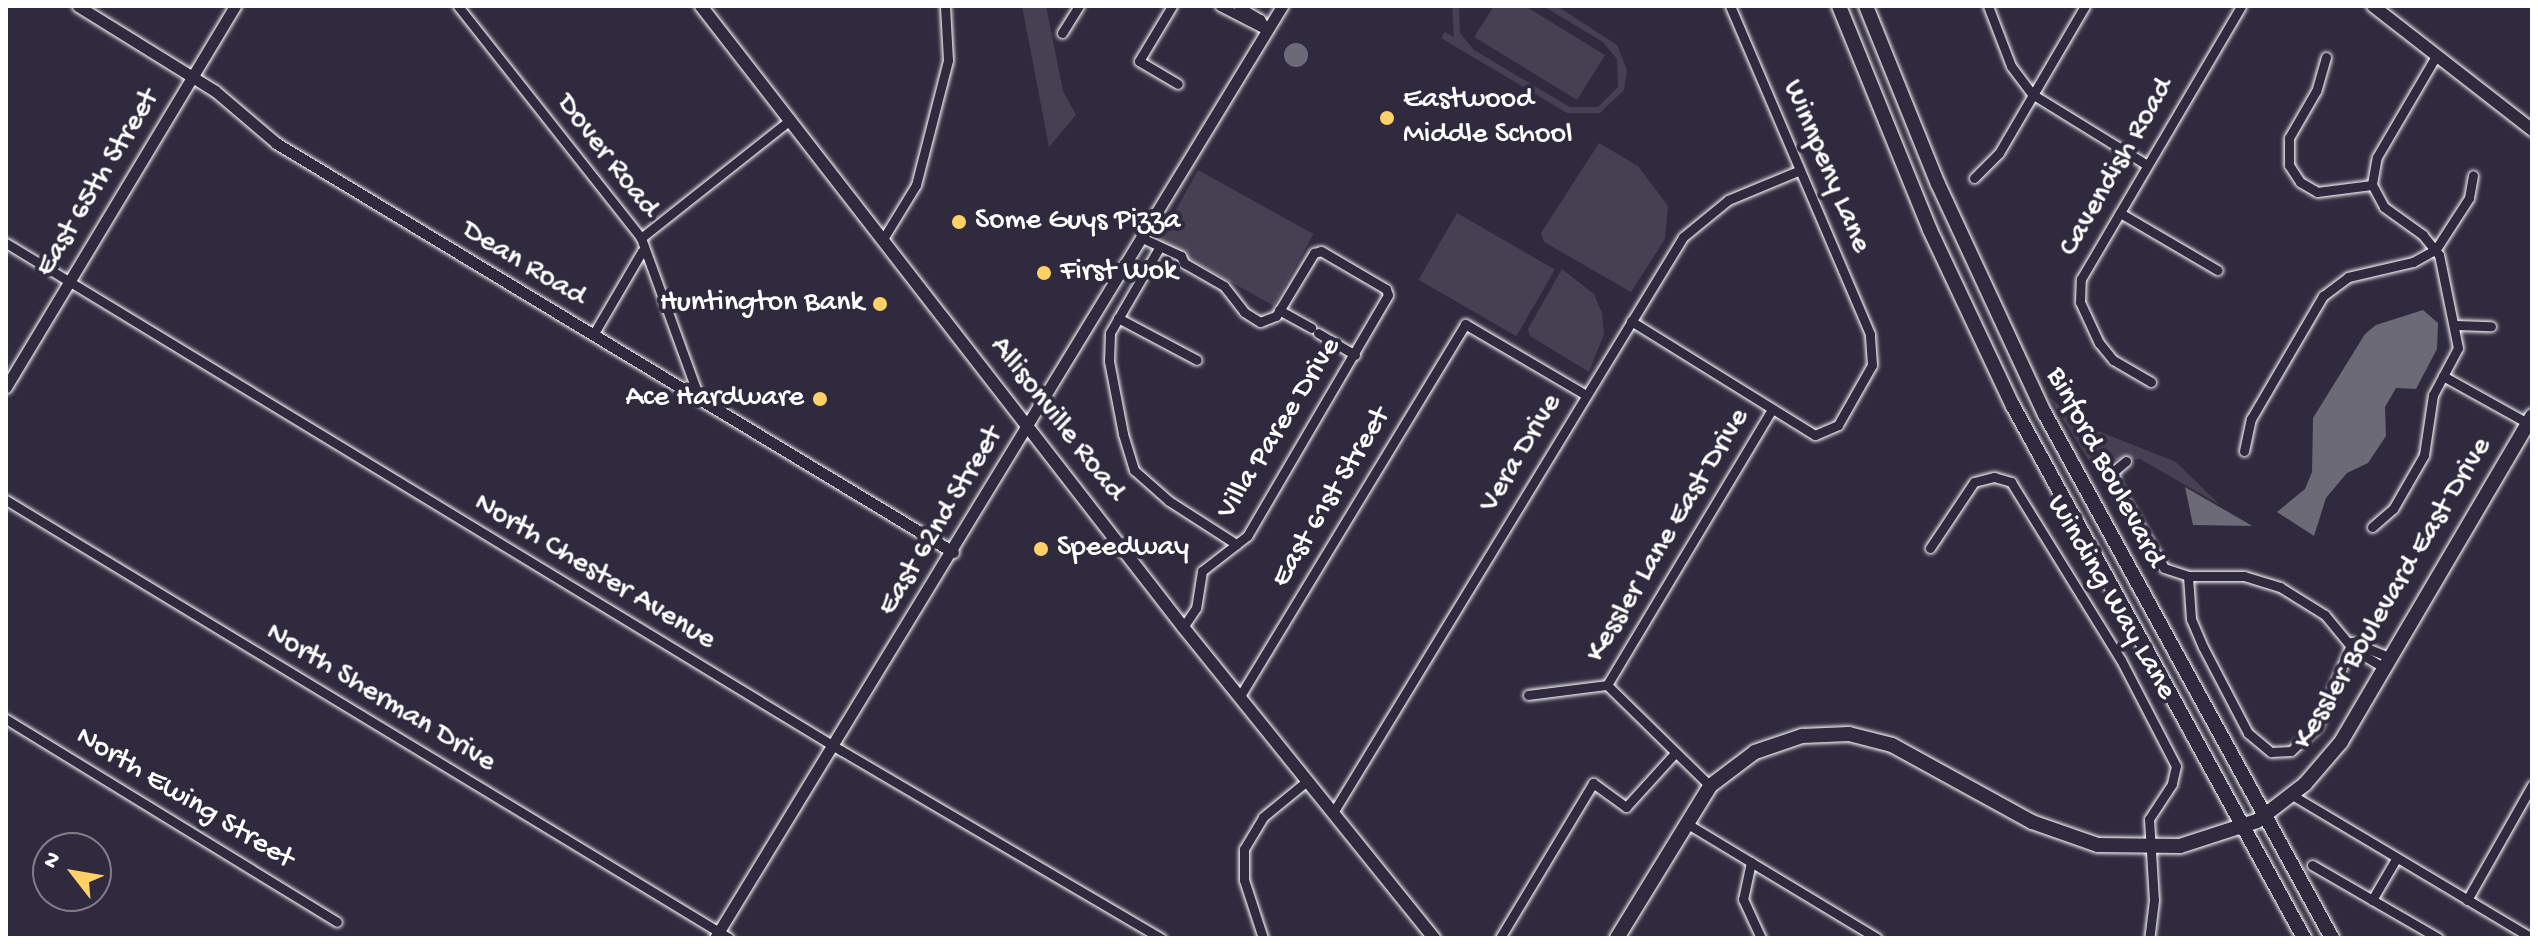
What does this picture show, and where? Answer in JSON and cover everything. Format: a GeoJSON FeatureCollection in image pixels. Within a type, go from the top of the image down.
{"type":"FeatureCollection","features":[{"type":"Feature","properties":{"kind":"main road","name":"Allisonville Road"},"geometry":{"type":"LineString","coordinates":[[701,6],[1026,428],[1434,938]]}},
{"type":"Feature","properties":{"kind":"main road","name":"Binford Boulevard"},"geometry":{"type":"LineString","coordinates":[[1839,6],[1930,230],[2013,406],[2304,938]]}},
{"type":"Feature","properties":{"kind":"main road","name":"Binford Boulevard"},"geometry":{"type":"LineString","coordinates":[[1866,6],[1938,184],[2027,379],[2332,938]]}},
{"type":"Feature","properties":{"kind":"main road"},"geometry":{"type":"LineString","coordinates":[[2373,6],[2532,130]]}},
{"type":"Feature","properties":{"kind":"main road","name":"Kessler Boulevard East Drive"},"geometry":{"type":"LineString","coordinates":[[1617,938],[1710,786],[1766,747],[1802,736],[1849,734],[1898,748],[2059,834],[2108,847],[2149,849],[2196,843],[2243,827],[2264,816],[2292,795],[2341,742],[2531,422]]}},
{"type":"Feature","properties":{"kind":"street","name":"Dean Road"},"geometry":{"type":"LineString","coordinates":[[78,6],[193,76],[272,140],[953,552]]}},
{"type":"Feature","properties":{"kind":"street","name":"East 65th Street"},"geometry":{"type":"LineString","coordinates":[[6,387],[235,6]]}},
{"type":"Feature","properties":{"kind":"street","name":"Dover Road"},"geometry":{"type":"LineString","coordinates":[[458,6],[641,238],[642,251],[700,400]]}},
{"type":"Feature","properties":{"kind":"street"},"geometry":{"type":"LineString","coordinates":[[883,239],[916,185],[948,60],[945,6]]}},
{"type":"Feature","properties":{"kind":"street"},"geometry":{"type":"LineString","coordinates":[[1062,33],[1079,6]]}},
{"type":"Feature","properties":{"kind":"street"},"geometry":{"type":"LineString","coordinates":[[1172,6],[1139,61],[1178,84]]}},
{"type":"Feature","properties":{"kind":"street"},"geometry":{"type":"LineString","coordinates":[[1220,6],[1267,30]]}},
{"type":"Feature","properties":{"kind":"street"},"geometry":{"type":"LineString","coordinates":[[1238,6],[1267,30]]}},
{"type":"Feature","properties":{"kind":"street","name":"East 62nd Street"},"geometry":{"type":"LineString","coordinates":[[721,936],[1282,6]]}},
{"type":"Feature","properties":{"kind":"street","name":"Winnpeny Lane"},"geometry":{"type":"LineString","coordinates":[[1730,6],[1873,348],[1868,375],[1838,425],[1821,435],[1805,432],[1771,411]]}},
{"type":"Feature","properties":{"kind":"street"},"geometry":{"type":"LineString","coordinates":[[1988,6],[2011,66],[2032,94],[2147,165]]}},
{"type":"Feature","properties":{"kind":"street"},"geometry":{"type":"LineString","coordinates":[[1974,178],[1999,153],[2085,6]]}},
{"type":"Feature","properties":{"kind":"street","name":"Cavendish Road"},"geometry":{"type":"LineString","coordinates":[[2151,382],[2105,351],[2080,299],[2082,275],[2241,6]]}},
{"type":"Feature","properties":{"kind":"street"},"geometry":{"type":"LineString","coordinates":[[2372,527],[2393,509],[2424,455],[2431,401],[2458,348],[2456,325],[2436,249],[2384,207],[2372,185],[2377,157],[2436,56]]}},
{"type":"Feature","properties":{"kind":"street"},"geometry":{"type":"LineString","coordinates":[[2326,57],[2316,91],[2289,138],[2289,165],[2300,182],[2317,192],[2372,185]]}},
{"type":"Feature","properties":{"kind":"street"},"geometry":{"type":"LineString","coordinates":[[641,238],[790,120]]}},
{"type":"Feature","properties":{"kind":"street","name":"Vera Drive"},"geometry":{"type":"LineString","coordinates":[[1334,811],[1631,321],[1695,224],[1728,200],[1798,171]]}},
{"type":"Feature","properties":{"kind":"street"},"geometry":{"type":"LineString","coordinates":[[2244,451],[2251,419],[2328,290],[2348,277],[2413,262],[2436,249],[2469,198],[2473,175]]}},
{"type":"Feature","properties":{"kind":"street"},"geometry":{"type":"LineString","coordinates":[[2120,213],[2217,270]]}},
{"type":"Feature","properties":{"kind":"street"},"geometry":{"type":"LineString","coordinates":[[1142,238],[1159,248],[1169,249],[1224,286],[1244,312],[1260,322],[1279,310],[1355,355]]}},
{"type":"Feature","properties":{"kind":"street","name":"North Chester Avenue"},"geometry":{"type":"LineString","coordinates":[[6,243],[834,746],[1161,938]]}},
{"type":"Feature","properties":{"kind":"street"},"geometry":{"type":"LineString","coordinates":[[1159,248],[1110,333],[1111,375],[1134,470],[1169,501],[1236,544]]}},
{"type":"Feature","properties":{"kind":"street"},"geometry":{"type":"LineString","coordinates":[[593,335],[642,251]]}},
{"type":"Feature","properties":{"kind":"street","name":"Villa Paree Drive"},"geometry":{"type":"LineString","coordinates":[[1183,627],[1196,608],[1202,571],[1247,536],[1387,301],[1386,289],[1321,251],[1314,253],[1279,310]]}},
{"type":"Feature","properties":{"kind":"street"},"geometry":{"type":"LineString","coordinates":[[1118,318],[1197,360]]}},
{"type":"Feature","properties":{"kind":"street"},"geometry":{"type":"LineString","coordinates":[[1631,321],[1771,411]]}},
{"type":"Feature","properties":{"kind":"street","name":"East 61st Street"},"geometry":{"type":"LineString","coordinates":[[1240,696],[1465,324],[1586,395]]}},
{"type":"Feature","properties":{"kind":"street"},"geometry":{"type":"LineString","coordinates":[[2456,325],[2491,326]]}},
{"type":"Feature","properties":{"kind":"street"},"geometry":{"type":"LineString","coordinates":[[2443,376],[2531,422]]}},
{"type":"Feature","properties":{"kind":"street","name":"Kessler Lane East Drive"},"geometry":{"type":"LineString","coordinates":[[1607,685],[1771,411]]}},
{"type":"Feature","properties":{"kind":"street"},"geometry":{"type":"LineString","coordinates":[[2126,461],[2114,471],[2115,485],[2158,563],[2188,576],[2244,576],[2270,583],[2316,608],[2352,642],[2388,663]]}},
{"type":"Feature","properties":{"kind":"street","name":"Winding Way Lane"},"geometry":{"type":"LineString","coordinates":[[1930,548],[1974,482],[1998,477],[2021,491],[2174,758],[2172,784],[2150,816],[2149,849],[2154,900],[2149,938]]}},
{"type":"Feature","properties":{"kind":"street","name":"North Sherman Drive"},"geometry":{"type":"LineString","coordinates":[[6,500],[721,936]]}},
{"type":"Feature","properties":{"kind":"street"},"geometry":{"type":"LineString","coordinates":[[2188,576],[2191,619],[2248,733],[2264,749],[2286,753],[2317,727],[2352,642]]}},
{"type":"Feature","properties":{"kind":"street"},"geometry":{"type":"LineString","coordinates":[[1528,695],[1607,685],[1710,786]]}},
{"type":"Feature","properties":{"kind":"street","name":"North Ewing Street"},"geometry":{"type":"LineString","coordinates":[[6,719],[337,922]]}},
{"type":"Feature","properties":{"kind":"street"},"geometry":{"type":"LineString","coordinates":[[1500,938],[1593,783],[1626,807],[1675,753]]}},
{"type":"Feature","properties":{"kind":"street"},"geometry":{"type":"LineString","coordinates":[[1263,938],[1244,880],[1244,849],[1263,817],[1308,780]]}},
{"type":"Feature","properties":{"kind":"street"},"geometry":{"type":"LineString","coordinates":[[2467,900],[2532,785]]}},
{"type":"Feature","properties":{"kind":"street"},"geometry":{"type":"LineString","coordinates":[[2292,795],[2532,938]]}},
{"type":"Feature","properties":{"kind":"street"},"geometry":{"type":"LineString","coordinates":[[1686,823],[1877,938]]}},
{"type":"Feature","properties":{"kind":"street"},"geometry":{"type":"LineString","coordinates":[[2372,900],[2396,859]]}},
{"type":"Feature","properties":{"kind":"street"},"geometry":{"type":"LineString","coordinates":[[1751,862],[1743,899],[1761,938]]}},
{"type":"Feature","properties":{"kind":"street"},"geometry":{"type":"LineString","coordinates":[[2312,865],[2438,938]]}},
{"type":"Feature","properties":{"kind":"shaded area"},"geometry":{"type":"Polygon","coordinates":[[[1022,6],[1046,6],[1063,91],[1076,115],[1049,147],[1022,6]]]}},
{"type":"Feature","properties":{"kind":"shaded area"},"geometry":{"type":"Polygon","coordinates":[[[1452,6],[1459,6],[1460,33],[1474,50],[1570,107],[1598,107],[1618,87],[1617,59],[1603,42],[1543,6],[1557,6],[1617,45],[1627,70],[1624,90],[1600,113],[1567,113],[1441,38],[1445,32],[1454,37],[1452,6]]]}},
{"type":"Feature","properties":{"kind":"shaded area"},"geometry":{"type":"Polygon","coordinates":[[[1494,6],[1525,6],[1605,55],[1577,100],[1474,37],[1494,6]]]}},
{"type":"Feature","properties":{"kind":"shaded area"},"geometry":{"type":"Polygon","coordinates":[[[1296,43],[1307,50],[1308,55],[1301,66],[1296,67],[1285,60],[1284,55],[1291,44],[1296,43]]]}},
{"type":"Feature","properties":{"kind":"shaded area"},"geometry":{"type":"Polygon","coordinates":[[[1599,143],[1638,166],[1668,206],[1665,239],[1631,292],[1544,242],[1541,233],[1599,143]]]}},
{"type":"Feature","properties":{"kind":"shaded area"},"geometry":{"type":"Polygon","coordinates":[[[1198,170],[1313,234],[1274,306],[1158,242],[1198,170]]]}},
{"type":"Feature","properties":{"kind":"shaded area"},"geometry":{"type":"Polygon","coordinates":[[[1457,213],[1555,270],[1516,336],[1418,280],[1457,213]]]}},
{"type":"Feature","properties":{"kind":"shaded area"},"geometry":{"type":"Polygon","coordinates":[[[1562,269],[1594,294],[1602,313],[1604,334],[1589,372],[1530,336],[1528,329],[1562,269]]]}},
{"type":"Feature","properties":{"kind":"shaded area"},"geometry":{"type":"Polygon","coordinates":[[[2423,310],[2438,323],[2437,349],[2416,389],[2396,388],[2385,407],[2386,436],[2368,463],[2347,473],[2326,498],[2314,536],[2277,512],[2305,489],[2312,472],[2313,418],[2365,334],[2376,325],[2423,310]]]}},
{"type":"Feature","properties":{"kind":"shaded area"},"geometry":{"type":"Polygon","coordinates":[[[2049,397],[2083,425],[2176,462],[2220,505],[2140,459],[2089,461],[2049,397]]]}},
{"type":"Feature","properties":{"kind":"shaded area"},"geometry":{"type":"Polygon","coordinates":[[[2185,487],[2249,524],[2252,526],[2193,525],[2185,487]]]}},
{"type":"Feature","properties":{"kind":"place","name":"Eastwood Middle School"},"geometry":{"type":"Point","coordinates":[1387,118]}},
{"type":"Feature","properties":{"kind":"place","name":"Some Guys Pizza"},"geometry":{"type":"Point","coordinates":[959,222]}},
{"type":"Feature","properties":{"kind":"place","name":"First Wok"},"geometry":{"type":"Point","coordinates":[1044,273]}},
{"type":"Feature","properties":{"kind":"place","name":"Huntington Bank"},"geometry":{"type":"Point","coordinates":[880,304]}},
{"type":"Feature","properties":{"kind":"place","name":"Ace Hardware"},"geometry":{"type":"Point","coordinates":[820,399]}},
{"type":"Feature","properties":{"kind":"place","name":"Speedway"},"geometry":{"type":"Point","coordinates":[1041,549]}}]}
